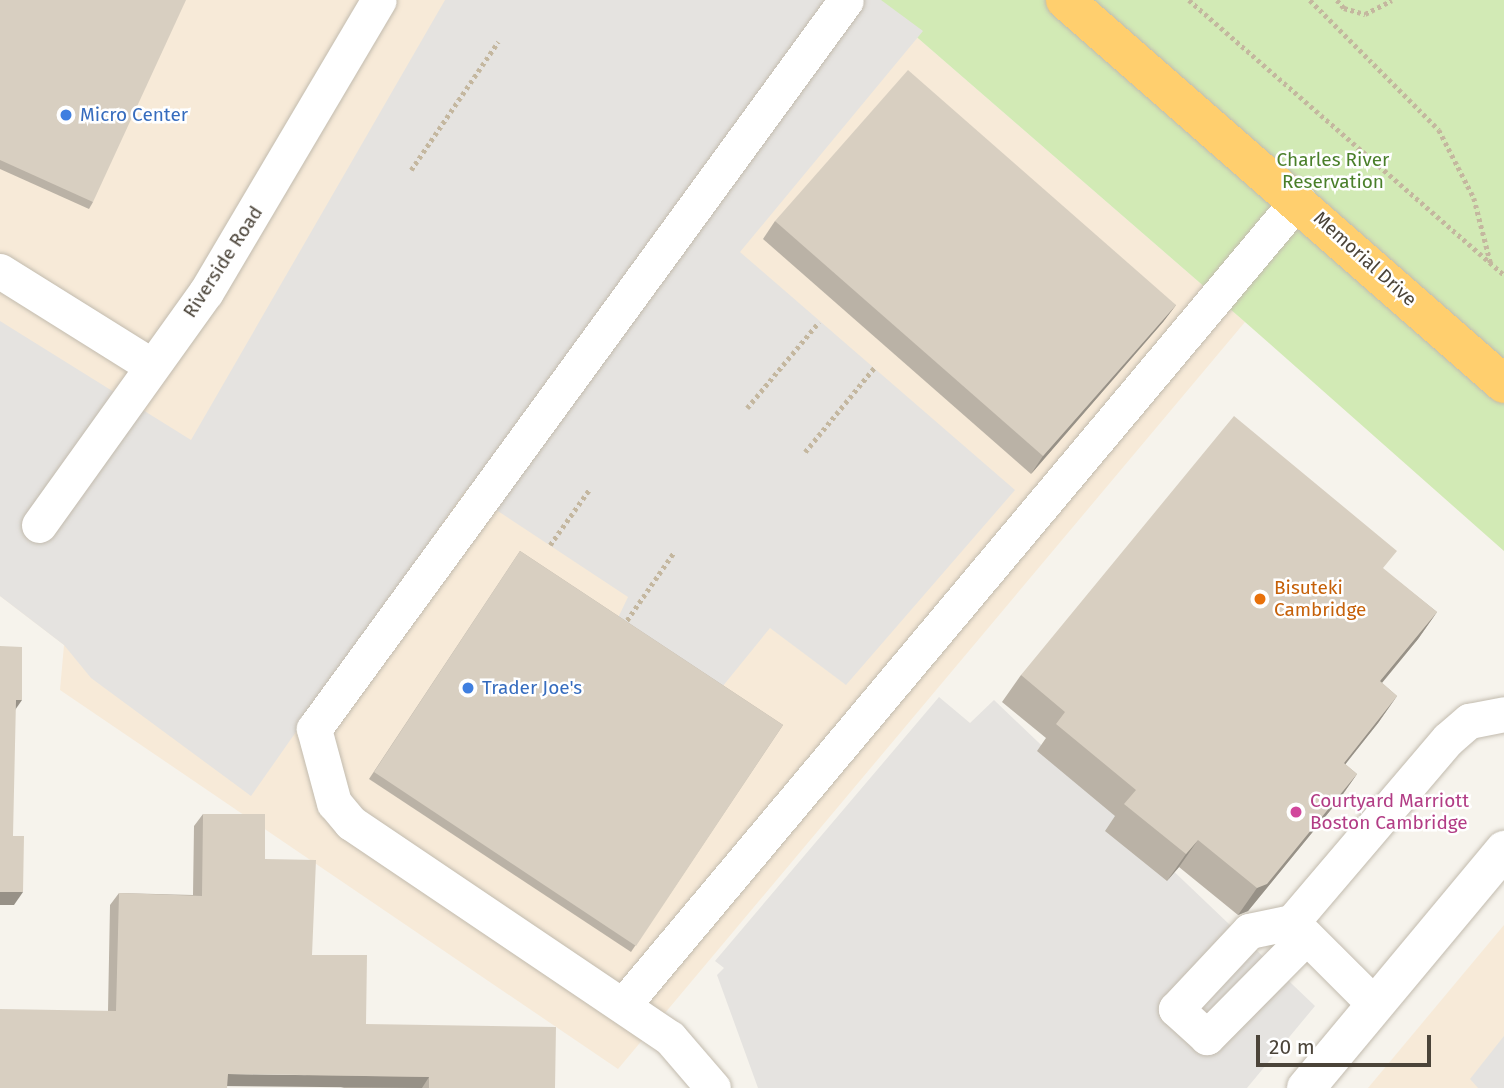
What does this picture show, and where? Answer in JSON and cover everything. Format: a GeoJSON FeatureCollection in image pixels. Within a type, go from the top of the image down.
{"type":"FeatureCollection","features":[{"type":"Feature","properties":{"kind":"highway","name":"Memorial Drive"},"geometry":{"type":"LineString","coordinates":[[1065,0],[1298,200],[1504,384]]}},
{"type":"Feature","properties":{"kind":"street"},"geometry":{"type":"LineString","coordinates":[[1306,1088],[1504,850]]}},
{"type":"Feature","properties":{"kind":"lane","name":"Riverside Road"},"geometry":{"type":"LineString","coordinates":[[39,525],[206,292],[379,0]]}},
{"type":"Feature","properties":{"kind":"lane"},"geometry":{"type":"LineString","coordinates":[[713,1088],[670,1038],[624,1004],[351,823],[334,803],[314,729],[846,0]]}},
{"type":"Feature","properties":{"kind":"lane"},"geometry":{"type":"LineString","coordinates":[[624,1004],[1298,200]]}},
{"type":"Feature","properties":{"kind":"lane"},"geometry":{"type":"LineString","coordinates":[[0,271],[152,366]]}},
{"type":"Feature","properties":{"kind":"lane"},"geometry":{"type":"LineString","coordinates":[[1375,1005],[1299,929],[1249,931],[1176,1009],[1207,1037],[1299,929],[1448,739],[1469,722],[1504,714]]}},
{"type":"Feature","properties":{"kind":"path"},"geometry":{"type":"LineString","coordinates":[[1189,0],[1504,275]]}},
{"type":"Feature","properties":{"kind":"path"},"geometry":{"type":"LineString","coordinates":[[1310,0],[1439,130],[1474,198],[1491,264]]}},
{"type":"Feature","properties":{"kind":"path"},"geometry":{"type":"LineString","coordinates":[[1337,0],[1344,8],[1365,13],[1392,0]]}},
{"type":"Feature","properties":{"kind":"path"},"geometry":{"type":"LineString","coordinates":[[411,170],[498,42]]}},
{"type":"Feature","properties":{"kind":"path"},"geometry":{"type":"LineString","coordinates":[[747,408],[819,321]]}},
{"type":"Feature","properties":{"kind":"path"},"geometry":{"type":"LineString","coordinates":[[805,452],[874,368]]}},
{"type":"Feature","properties":{"kind":"path"},"geometry":{"type":"LineString","coordinates":[[550,545],[589,490]]}},
{"type":"Feature","properties":{"kind":"path"},"geometry":{"type":"LineString","coordinates":[[623,626],[674,552]]}},
{"type":"Feature","properties":{"kind":"shaded area"},"geometry":{"type":"Polygon","coordinates":[[[0,0],[874,0],[1245,322],[618,1069],[60,690],[64,645],[0,596],[0,0]]]}},
{"type":"Feature","properties":{"kind":"shaded area"},"geometry":{"type":"Polygon","coordinates":[[[445,0],[881,0],[923,31],[740,252],[1015,490],[846,685],[770,628],[718,692],[616,622],[628,597],[466,490],[251,796],[91,678],[64,645],[0,596],[0,321],[191,440],[445,0]]]}},
{"type":"Feature","properties":{"kind":"shaded area"},"geometry":{"type":"Polygon","coordinates":[[[939,697],[970,723],[994,700],[1315,1006],[1247,1088],[758,1088],[717,975],[724,968],[715,961],[939,697]]]}},
{"type":"Feature","properties":{"kind":"shaded area"},"geometry":{"type":"Polygon","coordinates":[[[1504,925],[1504,1088],[1368,1088],[1504,925]]]}},
{"type":"Feature","properties":{"kind":"shaded area"},"geometry":{"type":"Polygon","coordinates":[[[1504,1036],[1504,1088],[1478,1088],[1470,1079],[1504,1036]]]}},
{"type":"Feature","properties":{"kind":"green space","name":"Charles River Reservation"},"geometry":{"type":"Polygon","coordinates":[[[874,0],[1504,0],[1504,551],[1245,322],[874,0]]]}},
{"type":"Feature","properties":{"kind":"building","name":"Micro Center"},"geometry":{"type":"Polygon","coordinates":[[[0,0],[186,0],[93,202],[0,160],[0,0]]]}},
{"type":"Feature","properties":{"kind":"building"},"geometry":{"type":"Polygon","coordinates":[[[908,70],[1176,305],[1043,456],[775,221],[908,70]]]}},
{"type":"Feature","properties":{"kind":"building"},"geometry":{"type":"Polygon","coordinates":[[[1234,416],[1397,551],[1383,568],[1437,612],[1380,681],[1397,696],[1344,763],[1357,774],[1267,884],[1257,888],[1198,840],[1186,854],[1124,804],[1136,790],[1056,724],[1065,712],[1021,675],[1234,416]]]}},
{"type":"Feature","properties":{"kind":"building"},"geometry":{"type":"Polygon","coordinates":[[[520,551],[783,725],[636,946],[374,772],[520,551]]]}},
{"type":"Feature","properties":{"kind":"building"},"geometry":{"type":"Polygon","coordinates":[[[0,646],[22,647],[22,700],[16,700],[13,836],[24,836],[23,892],[0,892],[0,646]]]}},
{"type":"Feature","properties":{"kind":"building"},"geometry":{"type":"Polygon","coordinates":[[[203,814],[265,814],[265,859],[316,860],[312,955],[367,955],[366,1024],[556,1027],[555,1088],[429,1088],[429,1077],[228,1074],[227,1088],[0,1088],[0,1009],[116,1011],[119,893],[202,896],[203,814]]]}},
{"type":"Feature","properties":{"kind":"place","name":"Micro Center"},"geometry":{"type":"Point","coordinates":[66,115]}},
{"type":"Feature","properties":{"kind":"place","name":"Bisuteki Cambridge"},"geometry":{"type":"Point","coordinates":[1260,599]}},
{"type":"Feature","properties":{"kind":"place","name":"Trader Joe's"},"geometry":{"type":"Point","coordinates":[468,688]}},
{"type":"Feature","properties":{"kind":"place","name":"Courtyard Marriott Boston Cambridge"},"geometry":{"type":"Point","coordinates":[1296,812]}}]}
